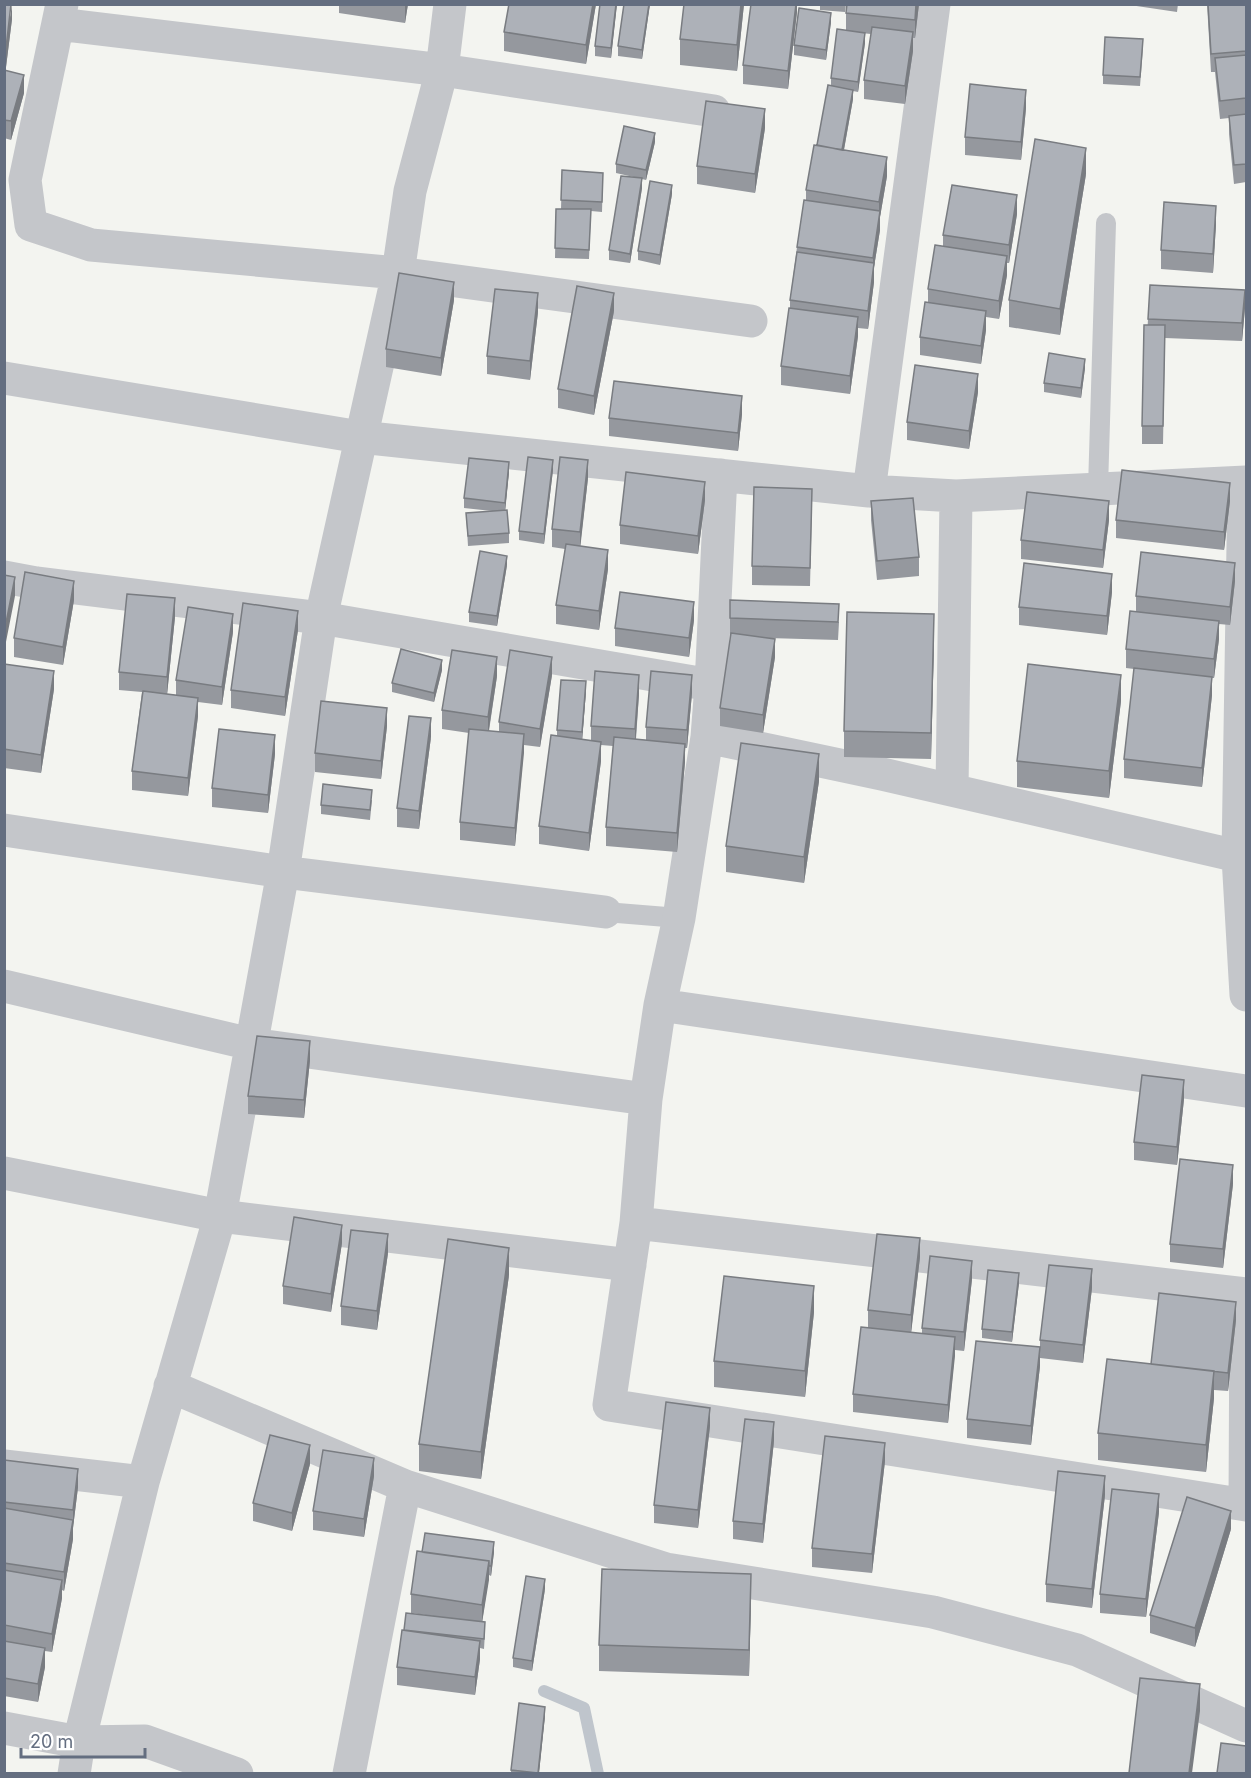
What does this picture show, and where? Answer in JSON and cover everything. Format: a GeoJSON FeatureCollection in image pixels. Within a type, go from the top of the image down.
{"type":"FeatureCollection","features":[{"type":"Feature","properties":{"kind":"street"},"geometry":{"type":"LineString","coordinates":[[77,1758],[143,1482],[220,1216],[283,872],[321,618],[398,273],[410,191],[442,70],[450,4]]}},
{"type":"Feature","properties":{"kind":"street"},"geometry":{"type":"LineString","coordinates":[[869,491],[934,4]]}},
{"type":"Feature","properties":{"kind":"street"},"geometry":{"type":"LineString","coordinates":[[714,111],[60,14],[15,176],[31,225],[91,245],[398,273],[751,321]]}},
{"type":"Feature","properties":{"kind":"street"},"geometry":{"type":"LineString","coordinates":[[4,378],[360,437],[869,491],[956,496],[1245,482],[1242,858],[1246,995]]}},
{"type":"Feature","properties":{"kind":"street"},"geometry":{"type":"LineString","coordinates":[[636,1223],[1246,1296],[1246,1504],[609,1405],[636,1223],[646,1099],[660,1005],[679,918],[707,737],[721,475]]}},
{"type":"Feature","properties":{"kind":"street"},"geometry":{"type":"LineString","coordinates":[[952,789],[956,496]]}},
{"type":"Feature","properties":{"kind":"street"},"geometry":{"type":"LineString","coordinates":[[4,577],[36,583],[321,618],[711,685]]}},
{"type":"Feature","properties":{"kind":"street"},"geometry":{"type":"LineString","coordinates":[[707,737],[952,789],[1242,858]]}},
{"type":"Feature","properties":{"kind":"street"},"geometry":{"type":"LineString","coordinates":[[4,830],[283,872],[606,912]]}},
{"type":"Feature","properties":{"kind":"street"},"geometry":{"type":"LineString","coordinates":[[4,986],[251,1044],[646,1099]]}},
{"type":"Feature","properties":{"kind":"street"},"geometry":{"type":"LineString","coordinates":[[660,1005],[1246,1091]]}},
{"type":"Feature","properties":{"kind":"street"},"geometry":{"type":"LineString","coordinates":[[4,1173],[220,1216],[630,1265]]}},
{"type":"Feature","properties":{"kind":"street"},"geometry":{"type":"LineString","coordinates":[[170,1386],[405,1486],[666,1569],[933,1612],[1077,1650],[1246,1726]]}},
{"type":"Feature","properties":{"kind":"street"},"geometry":{"type":"LineString","coordinates":[[4,1466],[143,1482]]}},
{"type":"Feature","properties":{"kind":"street"},"geometry":{"type":"LineString","coordinates":[[349,1773],[405,1486]]}},
{"type":"Feature","properties":{"kind":"street"},"geometry":{"type":"LineString","coordinates":[[4,1728],[77,1758],[145,1741],[237,1773]]}},
{"type":"Feature","properties":{"kind":"lane"},"geometry":{"type":"LineString","coordinates":[[1098,488],[1106,223]]}},
{"type":"Feature","properties":{"kind":"lane"},"geometry":{"type":"LineString","coordinates":[[606,912],[679,918]]}},
{"type":"Feature","properties":{"kind":"building"},"geometry":{"type":"Polygon","coordinates":[[[4,4],[11,4],[6,48],[4,48],[4,4]]]}},
{"type":"Feature","properties":{"kind":"building"},"geometry":{"type":"Polygon","coordinates":[[[509,4],[593,4],[586,45],[504,32],[509,4]]]}},
{"type":"Feature","properties":{"kind":"building"},"geometry":{"type":"Polygon","coordinates":[[[600,4],[616,4],[611,48],[595,46],[600,4]]]}},
{"type":"Feature","properties":{"kind":"building"},"geometry":{"type":"Polygon","coordinates":[[[624,4],[649,4],[642,50],[618,46],[624,4]]]}},
{"type":"Feature","properties":{"kind":"building"},"geometry":{"type":"Polygon","coordinates":[[[684,4],[741,4],[737,45],[680,39],[684,4]]]}},
{"type":"Feature","properties":{"kind":"building"},"geometry":{"type":"Polygon","coordinates":[[[751,4],[796,4],[788,71],[743,65],[751,4]]]}},
{"type":"Feature","properties":{"kind":"building"},"geometry":{"type":"Polygon","coordinates":[[[847,4],[916,4],[915,20],[846,13],[847,4]]]}},
{"type":"Feature","properties":{"kind":"building"},"geometry":{"type":"Polygon","coordinates":[[[1208,4],[1246,4],[1246,51],[1211,54],[1208,4]]]}},
{"type":"Feature","properties":{"kind":"building"},"geometry":{"type":"Polygon","coordinates":[[[799,8],[831,13],[826,50],[794,45],[799,8]]]}},
{"type":"Feature","properties":{"kind":"building"},"geometry":{"type":"Polygon","coordinates":[[[872,27],[913,32],[905,86],[864,80],[872,27]]]}},
{"type":"Feature","properties":{"kind":"building"},"geometry":{"type":"Polygon","coordinates":[[[837,29],[865,33],[858,82],[831,78],[837,29]]]}},
{"type":"Feature","properties":{"kind":"building"},"geometry":{"type":"Polygon","coordinates":[[[1105,37],[1143,39],[1140,77],[1103,75],[1105,37]]]}},
{"type":"Feature","properties":{"kind":"building"},"geometry":{"type":"Polygon","coordinates":[[[1246,55],[1246,98],[1220,101],[1215,58],[1246,55]]]}},
{"type":"Feature","properties":{"kind":"building"},"geometry":{"type":"Polygon","coordinates":[[[4,70],[24,75],[11,121],[4,120],[4,70]]]}},
{"type":"Feature","properties":{"kind":"building"},"geometry":{"type":"Polygon","coordinates":[[[970,84],[1026,90],[1021,142],[965,137],[970,84]]]}},
{"type":"Feature","properties":{"kind":"building"},"geometry":{"type":"Polygon","coordinates":[[[828,85],[853,90],[842,150],[817,145],[828,85]]]}},
{"type":"Feature","properties":{"kind":"building"},"geometry":{"type":"Polygon","coordinates":[[[706,101],[765,109],[755,174],[697,166],[706,101]]]}},
{"type":"Feature","properties":{"kind":"building"},"geometry":{"type":"Polygon","coordinates":[[[1246,114],[1246,164],[1234,165],[1229,116],[1246,114]]]}},
{"type":"Feature","properties":{"kind":"building"},"geometry":{"type":"Polygon","coordinates":[[[624,126],[655,133],[646,170],[616,164],[624,126]]]}},
{"type":"Feature","properties":{"kind":"building"},"geometry":{"type":"Polygon","coordinates":[[[1035,139],[1086,148],[1060,309],[1009,300],[1035,139]]]}},
{"type":"Feature","properties":{"kind":"building"},"geometry":{"type":"Polygon","coordinates":[[[814,145],[887,157],[879,202],[806,190],[814,145]]]}},
{"type":"Feature","properties":{"kind":"building"},"geometry":{"type":"Polygon","coordinates":[[[562,170],[603,173],[602,202],[561,200],[562,170]]]}},
{"type":"Feature","properties":{"kind":"building"},"geometry":{"type":"Polygon","coordinates":[[[621,176],[642,178],[630,254],[609,250],[621,176]]]}},
{"type":"Feature","properties":{"kind":"building"},"geometry":{"type":"Polygon","coordinates":[[[650,181],[672,185],[660,255],[638,251],[650,181]]]}},
{"type":"Feature","properties":{"kind":"building"},"geometry":{"type":"Polygon","coordinates":[[[952,185],[1017,195],[1009,245],[943,235],[952,185]]]}},
{"type":"Feature","properties":{"kind":"building"},"geometry":{"type":"Polygon","coordinates":[[[804,200],[880,211],[873,258],[797,247],[804,200]]]}},
{"type":"Feature","properties":{"kind":"building"},"geometry":{"type":"Polygon","coordinates":[[[1164,202],[1216,206],[1213,254],[1161,250],[1164,202]]]}},
{"type":"Feature","properties":{"kind":"building"},"geometry":{"type":"Polygon","coordinates":[[[556,209],[591,209],[589,250],[555,248],[556,209]]]}},
{"type":"Feature","properties":{"kind":"building"},"geometry":{"type":"Polygon","coordinates":[[[935,245],[1007,256],[999,301],[928,289],[935,245]]]}},
{"type":"Feature","properties":{"kind":"building"},"geometry":{"type":"Polygon","coordinates":[[[797,252],[874,263],[868,311],[790,300],[797,252]]]}},
{"type":"Feature","properties":{"kind":"building"},"geometry":{"type":"Polygon","coordinates":[[[399,273],[454,282],[441,358],[386,349],[399,273]]]}},
{"type":"Feature","properties":{"kind":"building"},"geometry":{"type":"Polygon","coordinates":[[[1150,285],[1245,290],[1242,323],[1148,319],[1150,285]]]}},
{"type":"Feature","properties":{"kind":"building"},"geometry":{"type":"Polygon","coordinates":[[[577,286],[614,293],[594,396],[558,389],[577,286]]]}},
{"type":"Feature","properties":{"kind":"building"},"geometry":{"type":"Polygon","coordinates":[[[495,289],[538,293],[530,361],[487,356],[495,289]]]}},
{"type":"Feature","properties":{"kind":"building"},"geometry":{"type":"Polygon","coordinates":[[[925,302],[986,311],[981,346],[920,337],[925,302]]]}},
{"type":"Feature","properties":{"kind":"building"},"geometry":{"type":"Polygon","coordinates":[[[789,308],[858,317],[850,376],[781,366],[789,308]]]}},
{"type":"Feature","properties":{"kind":"building"},"geometry":{"type":"Polygon","coordinates":[[[1144,325],[1165,325],[1163,426],[1142,426],[1144,325]]]}},
{"type":"Feature","properties":{"kind":"building"},"geometry":{"type":"Polygon","coordinates":[[[1049,353],[1085,359],[1081,388],[1044,383],[1049,353]]]}},
{"type":"Feature","properties":{"kind":"building"},"geometry":{"type":"Polygon","coordinates":[[[915,365],[978,374],[969,431],[907,422],[915,365]]]}},
{"type":"Feature","properties":{"kind":"building"},"geometry":{"type":"Polygon","coordinates":[[[614,381],[742,396],[738,433],[609,418],[614,381]]]}},
{"type":"Feature","properties":{"kind":"building"},"geometry":{"type":"Polygon","coordinates":[[[528,457],[553,460],[544,534],[519,531],[528,457]]]}},
{"type":"Feature","properties":{"kind":"building"},"geometry":{"type":"Polygon","coordinates":[[[560,457],[588,460],[580,532],[552,529],[560,457]]]}},
{"type":"Feature","properties":{"kind":"building"},"geometry":{"type":"Polygon","coordinates":[[[469,458],[509,462],[505,503],[464,498],[469,458]]]}},
{"type":"Feature","properties":{"kind":"building"},"geometry":{"type":"Polygon","coordinates":[[[1122,470],[1230,483],[1224,532],[1116,520],[1122,470]]]}},
{"type":"Feature","properties":{"kind":"building"},"geometry":{"type":"Polygon","coordinates":[[[626,472],[705,482],[698,536],[620,525],[626,472]]]}},
{"type":"Feature","properties":{"kind":"building"},"geometry":{"type":"Polygon","coordinates":[[[754,487],[812,489],[810,568],[752,566],[754,487]]]}},
{"type":"Feature","properties":{"kind":"building"},"geometry":{"type":"Polygon","coordinates":[[[1027,492],[1109,501],[1103,550],[1021,540],[1027,492]]]}},
{"type":"Feature","properties":{"kind":"building"},"geometry":{"type":"Polygon","coordinates":[[[913,498],[919,557],[877,561],[871,501],[913,498]]]}},
{"type":"Feature","properties":{"kind":"building"},"geometry":{"type":"Polygon","coordinates":[[[507,510],[509,533],[468,536],[466,513],[507,510]]]}},
{"type":"Feature","properties":{"kind":"building"},"geometry":{"type":"Polygon","coordinates":[[[566,544],[608,550],[599,611],[556,605],[566,544]]]}},
{"type":"Feature","properties":{"kind":"building"},"geometry":{"type":"Polygon","coordinates":[[[480,551],[507,556],[497,616],[469,612],[480,551]]]}},
{"type":"Feature","properties":{"kind":"building"},"geometry":{"type":"Polygon","coordinates":[[[1141,552],[1235,563],[1230,607],[1136,596],[1141,552]]]}},
{"type":"Feature","properties":{"kind":"building"},"geometry":{"type":"Polygon","coordinates":[[[1024,563],[1112,574],[1107,616],[1019,607],[1024,563]]]}},
{"type":"Feature","properties":{"kind":"building"},"geometry":{"type":"Polygon","coordinates":[[[25,572],[74,581],[63,647],[14,638],[25,572]]]}},
{"type":"Feature","properties":{"kind":"building"},"geometry":{"type":"Polygon","coordinates":[[[4,575],[15,577],[4,633],[4,575]]]}},
{"type":"Feature","properties":{"kind":"building"},"geometry":{"type":"Polygon","coordinates":[[[620,592],[694,602],[689,638],[615,628],[620,592]]]}},
{"type":"Feature","properties":{"kind":"building"},"geometry":{"type":"Polygon","coordinates":[[[127,594],[175,598],[167,677],[119,672],[127,594]]]}},
{"type":"Feature","properties":{"kind":"building"},"geometry":{"type":"Polygon","coordinates":[[[730,600],[839,604],[838,622],[730,618],[730,600]]]}},
{"type":"Feature","properties":{"kind":"building"},"geometry":{"type":"Polygon","coordinates":[[[243,603],[298,611],[285,697],[231,690],[243,603]]]}},
{"type":"Feature","properties":{"kind":"building"},"geometry":{"type":"Polygon","coordinates":[[[188,607],[233,614],[222,687],[176,680],[188,607]]]}},
{"type":"Feature","properties":{"kind":"building"},"geometry":{"type":"Polygon","coordinates":[[[1130,611],[1219,621],[1214,659],[1126,649],[1130,611]]]}},
{"type":"Feature","properties":{"kind":"building"},"geometry":{"type":"Polygon","coordinates":[[[847,612],[934,614],[931,733],[844,731],[847,612]]]}},
{"type":"Feature","properties":{"kind":"building"},"geometry":{"type":"Polygon","coordinates":[[[731,633],[775,639],[763,715],[720,708],[731,633]]]}},
{"type":"Feature","properties":{"kind":"building"},"geometry":{"type":"Polygon","coordinates":[[[401,649],[442,660],[434,693],[392,683],[401,649]]]}},
{"type":"Feature","properties":{"kind":"building"},"geometry":{"type":"Polygon","coordinates":[[[452,650],[497,657],[488,717],[442,710],[452,650]]]}},
{"type":"Feature","properties":{"kind":"building"},"geometry":{"type":"Polygon","coordinates":[[[510,650],[552,657],[540,729],[499,722],[510,650]]]}},
{"type":"Feature","properties":{"kind":"building"},"geometry":{"type":"Polygon","coordinates":[[[4,664],[54,671],[41,755],[4,749],[4,664]]]}},
{"type":"Feature","properties":{"kind":"building"},"geometry":{"type":"Polygon","coordinates":[[[1028,664],[1121,675],[1109,771],[1017,761],[1028,664]]]}},
{"type":"Feature","properties":{"kind":"building"},"geometry":{"type":"Polygon","coordinates":[[[1134,668],[1212,677],[1202,768],[1124,759],[1134,668]]]}},
{"type":"Feature","properties":{"kind":"building"},"geometry":{"type":"Polygon","coordinates":[[[595,671],[639,675],[635,729],[591,726],[595,671]]]}},
{"type":"Feature","properties":{"kind":"building"},"geometry":{"type":"Polygon","coordinates":[[[651,671],[692,675],[687,730],[646,727],[651,671]]]}},
{"type":"Feature","properties":{"kind":"building"},"geometry":{"type":"Polygon","coordinates":[[[561,680],[586,681],[582,732],[557,730],[561,680]]]}},
{"type":"Feature","properties":{"kind":"building"},"geometry":{"type":"Polygon","coordinates":[[[143,691],[198,698],[188,778],[132,771],[143,691]]]}},
{"type":"Feature","properties":{"kind":"building"},"geometry":{"type":"Polygon","coordinates":[[[321,701],[387,708],[381,761],[315,753],[321,701]]]}},
{"type":"Feature","properties":{"kind":"building"},"geometry":{"type":"Polygon","coordinates":[[[409,716],[431,718],[419,811],[397,808],[409,716]]]}},
{"type":"Feature","properties":{"kind":"building"},"geometry":{"type":"Polygon","coordinates":[[[219,729],[275,735],[268,795],[212,788],[219,729]]]}},
{"type":"Feature","properties":{"kind":"building"},"geometry":{"type":"Polygon","coordinates":[[[469,729],[524,734],[515,828],[460,822],[469,729]]]}},
{"type":"Feature","properties":{"kind":"building"},"geometry":{"type":"Polygon","coordinates":[[[551,735],[601,742],[589,833],[539,826],[551,735]]]}},
{"type":"Feature","properties":{"kind":"building"},"geometry":{"type":"Polygon","coordinates":[[[614,737],[685,744],[677,833],[606,827],[614,737]]]}},
{"type":"Feature","properties":{"kind":"building"},"geometry":{"type":"Polygon","coordinates":[[[741,743],[819,754],[804,857],[726,846],[741,743]]]}},
{"type":"Feature","properties":{"kind":"building"},"geometry":{"type":"Polygon","coordinates":[[[323,784],[372,790],[370,810],[321,805],[323,784]]]}},
{"type":"Feature","properties":{"kind":"building"},"geometry":{"type":"Polygon","coordinates":[[[257,1036],[310,1041],[304,1100],[248,1096],[257,1036]]]}},
{"type":"Feature","properties":{"kind":"building"},"geometry":{"type":"Polygon","coordinates":[[[1142,1075],[1184,1080],[1177,1147],[1134,1142],[1142,1075]]]}},
{"type":"Feature","properties":{"kind":"building"},"geometry":{"type":"Polygon","coordinates":[[[1180,1159],[1233,1165],[1223,1249],[1170,1244],[1180,1159]]]}},
{"type":"Feature","properties":{"kind":"building"},"geometry":{"type":"Polygon","coordinates":[[[294,1217],[342,1225],[331,1294],[283,1286],[294,1217]]]}},
{"type":"Feature","properties":{"kind":"building"},"geometry":{"type":"Polygon","coordinates":[[[351,1230],[388,1234],[377,1311],[341,1306],[351,1230]]]}},
{"type":"Feature","properties":{"kind":"building"},"geometry":{"type":"Polygon","coordinates":[[[877,1234],[920,1238],[911,1315],[868,1310],[877,1234]]]}},
{"type":"Feature","properties":{"kind":"building"},"geometry":{"type":"Polygon","coordinates":[[[448,1239],[509,1248],[481,1452],[419,1444],[448,1239]]]}},
{"type":"Feature","properties":{"kind":"building"},"geometry":{"type":"Polygon","coordinates":[[[930,1256],[972,1261],[964,1332],[922,1328],[930,1256]]]}},
{"type":"Feature","properties":{"kind":"building"},"geometry":{"type":"Polygon","coordinates":[[[1049,1265],[1092,1269],[1083,1345],[1040,1340],[1049,1265]]]}},
{"type":"Feature","properties":{"kind":"building"},"geometry":{"type":"Polygon","coordinates":[[[988,1270],[1019,1273],[1012,1332],[982,1329],[988,1270]]]}},
{"type":"Feature","properties":{"kind":"building"},"geometry":{"type":"Polygon","coordinates":[[[724,1276],[814,1286],[805,1371],[714,1361],[724,1276]]]}},
{"type":"Feature","properties":{"kind":"building"},"geometry":{"type":"Polygon","coordinates":[[[1159,1293],[1236,1302],[1228,1373],[1151,1364],[1159,1293]]]}},
{"type":"Feature","properties":{"kind":"building"},"geometry":{"type":"Polygon","coordinates":[[[861,1327],[955,1337],[948,1405],[853,1394],[861,1327]]]}},
{"type":"Feature","properties":{"kind":"building"},"geometry":{"type":"Polygon","coordinates":[[[976,1341],[1040,1347],[1031,1426],[967,1419],[976,1341]]]}},
{"type":"Feature","properties":{"kind":"building"},"geometry":{"type":"Polygon","coordinates":[[[1107,1359],[1214,1371],[1206,1445],[1098,1433],[1107,1359]]]}},
{"type":"Feature","properties":{"kind":"building"},"geometry":{"type":"Polygon","coordinates":[[[666,1402],[710,1408],[698,1510],[654,1505],[666,1402]]]}},
{"type":"Feature","properties":{"kind":"building"},"geometry":{"type":"Polygon","coordinates":[[[745,1419],[774,1422],[763,1524],[733,1521],[745,1419]]]}},
{"type":"Feature","properties":{"kind":"building"},"geometry":{"type":"Polygon","coordinates":[[[270,1435],[310,1445],[292,1513],[253,1503],[270,1435]]]}},
{"type":"Feature","properties":{"kind":"building"},"geometry":{"type":"Polygon","coordinates":[[[825,1436],[885,1443],[872,1554],[812,1548],[825,1436]]]}},
{"type":"Feature","properties":{"kind":"building"},"geometry":{"type":"Polygon","coordinates":[[[323,1450],[374,1458],[364,1519],[313,1511],[323,1450]]]}},
{"type":"Feature","properties":{"kind":"building"},"geometry":{"type":"Polygon","coordinates":[[[4,1460],[78,1469],[73,1510],[4,1502],[4,1460]]]}},
{"type":"Feature","properties":{"kind":"building"},"geometry":{"type":"Polygon","coordinates":[[[1058,1471],[1105,1476],[1092,1589],[1046,1584],[1058,1471]]]}},
{"type":"Feature","properties":{"kind":"building"},"geometry":{"type":"Polygon","coordinates":[[[1112,1489],[1159,1494],[1146,1599],[1100,1594],[1112,1489]]]}},
{"type":"Feature","properties":{"kind":"building"},"geometry":{"type":"Polygon","coordinates":[[[1187,1497],[1231,1511],[1195,1628],[1150,1615],[1187,1497]]]}},
{"type":"Feature","properties":{"kind":"building"},"geometry":{"type":"Polygon","coordinates":[[[4,1508],[73,1520],[64,1572],[4,1563],[4,1508]]]}},
{"type":"Feature","properties":{"kind":"building"},"geometry":{"type":"Polygon","coordinates":[[[425,1533],[494,1542],[491,1566],[489,1566],[489,1561],[422,1552],[425,1533]]]}},
{"type":"Feature","properties":{"kind":"building"},"geometry":{"type":"Polygon","coordinates":[[[417,1551],[489,1561],[482,1605],[411,1594],[417,1551]]]}},
{"type":"Feature","properties":{"kind":"building"},"geometry":{"type":"Polygon","coordinates":[[[602,1569],[751,1574],[749,1650],[599,1645],[602,1569]]]}},
{"type":"Feature","properties":{"kind":"building"},"geometry":{"type":"Polygon","coordinates":[[[4,1570],[62,1580],[52,1634],[4,1625],[4,1570]]]}},
{"type":"Feature","properties":{"kind":"building"},"geometry":{"type":"Polygon","coordinates":[[[526,1576],[545,1579],[532,1661],[513,1658],[526,1576]]]}},
{"type":"Feature","properties":{"kind":"building"},"geometry":{"type":"Polygon","coordinates":[[[406,1613],[485,1622],[484,1639],[404,1630],[406,1613]]]}},
{"type":"Feature","properties":{"kind":"building"},"geometry":{"type":"Polygon","coordinates":[[[402,1630],[480,1641],[475,1677],[397,1667],[402,1630]]]}},
{"type":"Feature","properties":{"kind":"building"},"geometry":{"type":"Polygon","coordinates":[[[4,1641],[45,1648],[38,1684],[4,1678],[4,1641]]]}},
{"type":"Feature","properties":{"kind":"building"},"geometry":{"type":"Polygon","coordinates":[[[1140,1678],[1200,1684],[1189,1773],[1129,1773],[1140,1678]]]}},
{"type":"Feature","properties":{"kind":"building"},"geometry":{"type":"Polygon","coordinates":[[[519,1703],[545,1707],[538,1773],[511,1770],[519,1703]]]}},
{"type":"Feature","properties":{"kind":"building"},"geometry":{"type":"Polygon","coordinates":[[[1221,1743],[1246,1746],[1246,1773],[1217,1773],[1221,1743]]]}},
{"type":"Feature","properties":{"kind":"waterway"},"geometry":{"type":"LineString","coordinates":[[544,1691],[584,1708],[598,1774]]}}]}
